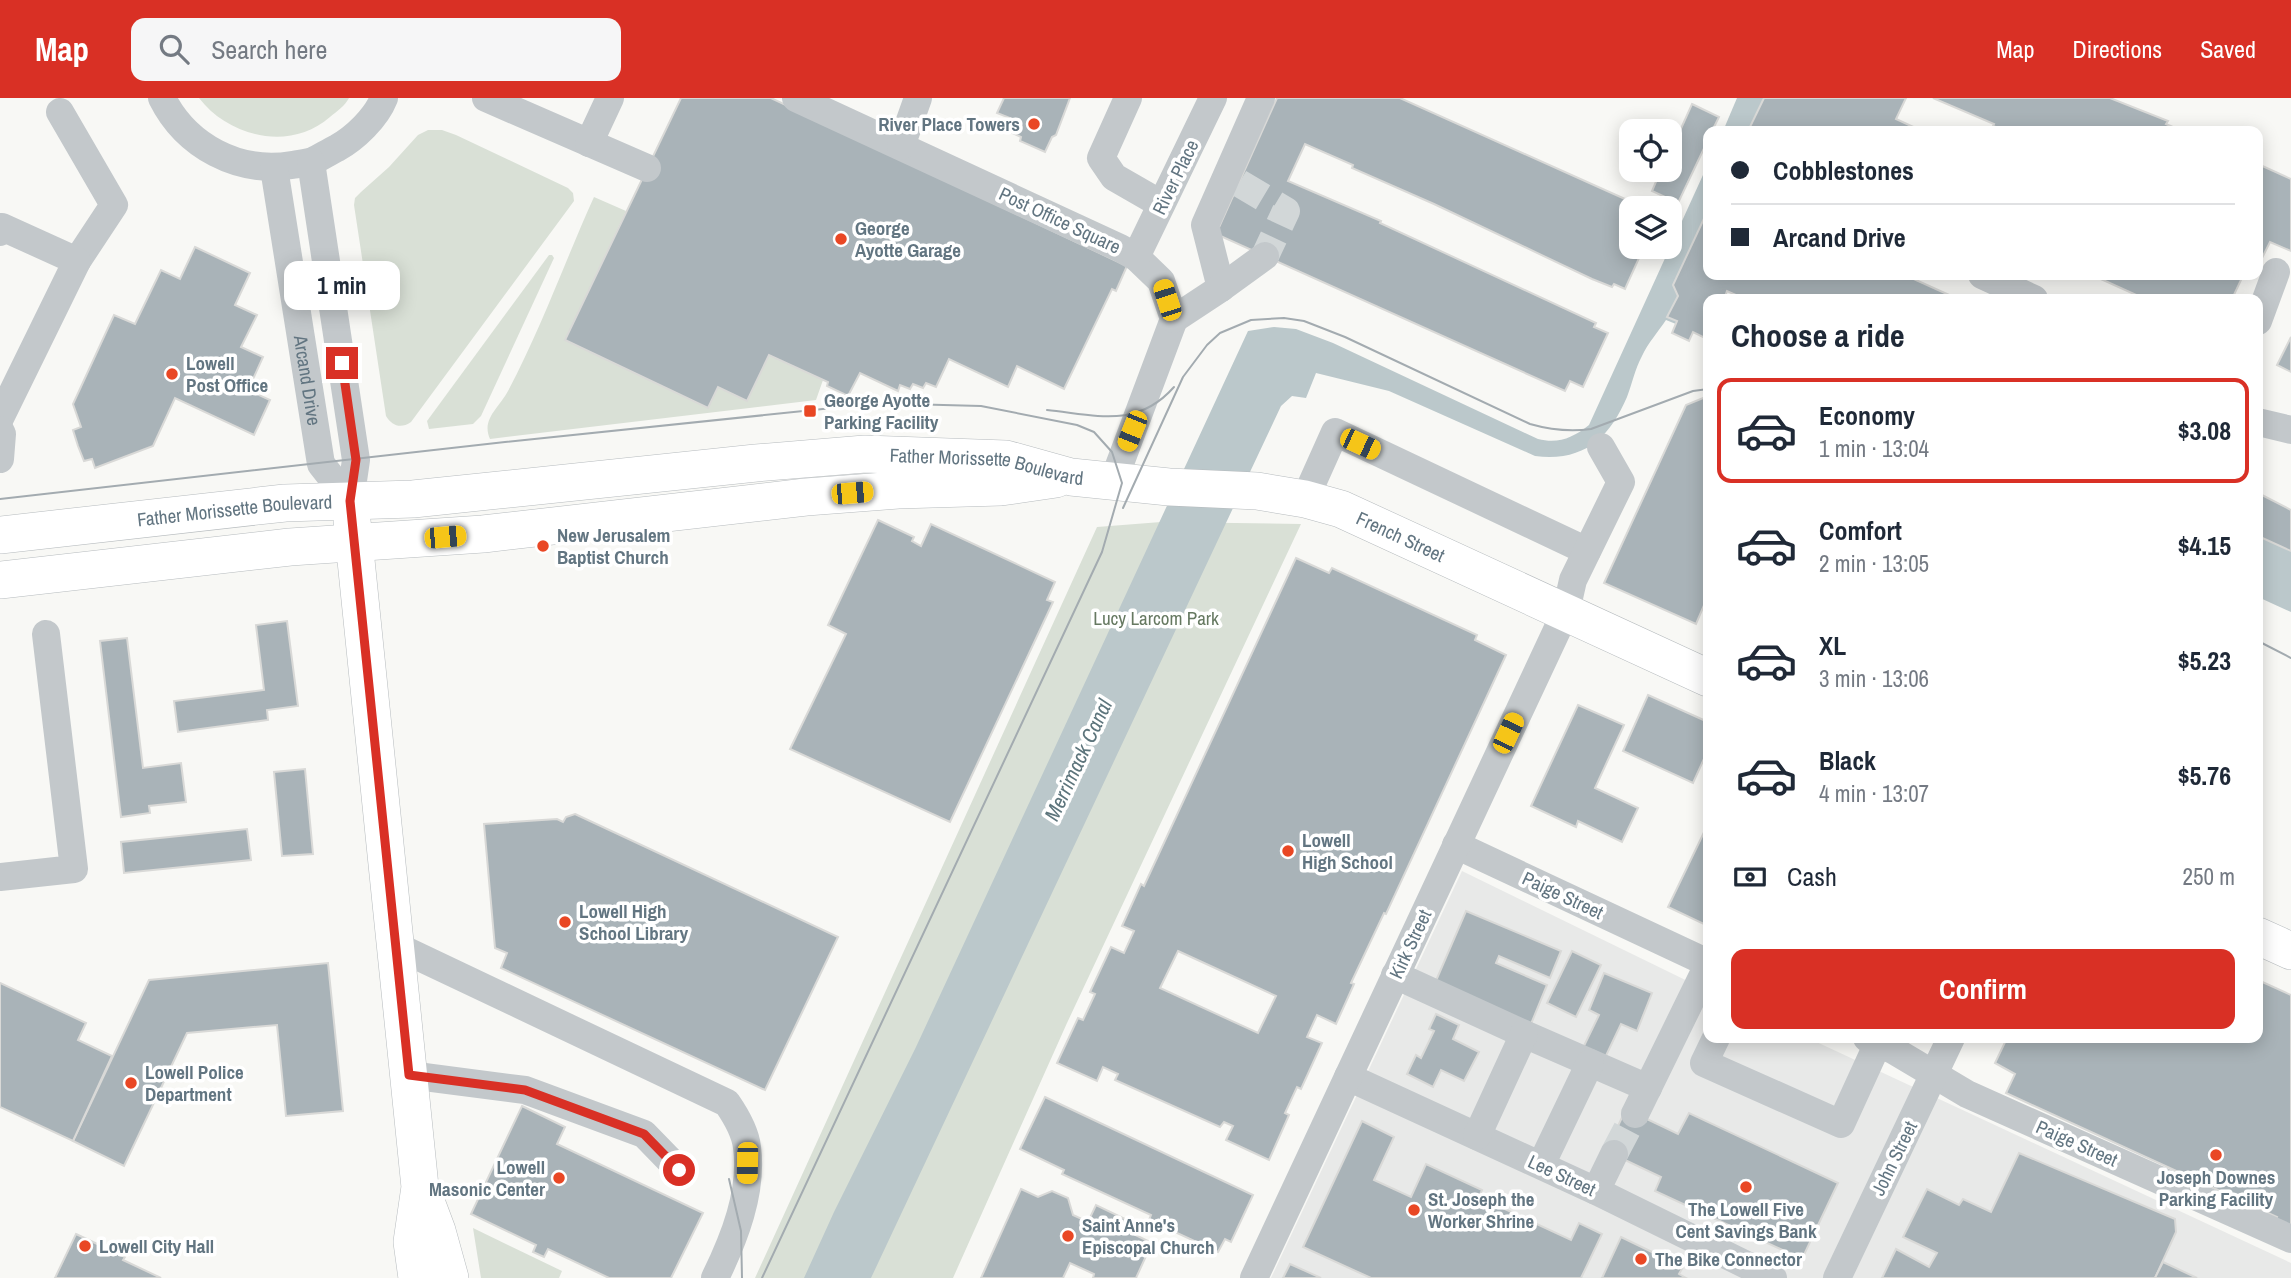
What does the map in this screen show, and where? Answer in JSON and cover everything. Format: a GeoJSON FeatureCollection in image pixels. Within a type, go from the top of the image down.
{"type":"FeatureCollection","features":[{"type":"Feature","properties":{"kind":"main road","name":"Father Morissette Boulevard"},"geometry":{"type":"LineString","coordinates":[[0,535],[285,503],[413,499],[865,454],[1006,459],[1071,477]]}},
{"type":"Feature","properties":{"kind":"main road","name":"Father Morissette Boulevard"},"geometry":{"type":"LineString","coordinates":[[0,580],[290,547],[483,534],[806,497],[898,489],[1001,487],[1071,477]]}},
{"type":"Feature","properties":{"kind":"main road","name":"French Street"},"geometry":{"type":"LineString","coordinates":[[1071,477],[1169,487],[1257,491],[1305,499],[1341,509],[1703,676]]}},
{"type":"Feature","properties":{"kind":"main road","name":"Arcand Drive"},"geometry":{"type":"LineString","coordinates":[[350,501],[420,1187],[406,1278]]}},
{"type":"Feature","properties":{"kind":"main road"},"geometry":{"type":"LineString","coordinates":[[2263,938],[2291,951]]}},
{"type":"Feature","properties":{"kind":"main road","name":"Arcand Drive"},"geometry":{"type":"LineString","coordinates":[[420,1187],[437,1231],[450,1278]]}},
{"type":"Feature","properties":{"kind":"main road","name":"Arcand Drive"},"geometry":{"type":"LineString","coordinates":[[412,1242],[416,1278]]}},
{"type":"Feature","properties":{"kind":"street"},"geometry":{"type":"LineString","coordinates":[[162,98],[169,112],[190,136],[215,153],[244,164],[274,168],[311,162],[351,141],[380,107],[384,98]]}},
{"type":"Feature","properties":{"kind":"street"},"geometry":{"type":"LineString","coordinates":[[486,98],[648,168]]}},
{"type":"Feature","properties":{"kind":"street"},"geometry":{"type":"LineString","coordinates":[[589,143],[610,98]]}},
{"type":"Feature","properties":{"kind":"street","name":"Post Office Square"},"geometry":{"type":"LineString","coordinates":[[796,98],[1136,257],[1161,281],[1174,319]]}},
{"type":"Feature","properties":{"kind":"street"},"geometry":{"type":"LineString","coordinates":[[901,146],[918,98]]}},
{"type":"Feature","properties":{"kind":"street"},"geometry":{"type":"LineString","coordinates":[[1128,98],[1101,159],[1114,177],[1161,204]]}},
{"type":"Feature","properties":{"kind":"street","name":"River Place"},"geometry":{"type":"LineString","coordinates":[[1136,257],[1213,98]]}},
{"type":"Feature","properties":{"kind":"street"},"geometry":{"type":"LineString","coordinates":[[1221,288],[1205,225],[1233,180],[1261,98]]}},
{"type":"Feature","properties":{"kind":"street"},"geometry":{"type":"LineString","coordinates":[[0,418],[77,261],[114,205],[60,112]]}},
{"type":"Feature","properties":{"kind":"street","name":"Arcand Drive"},"geometry":{"type":"LineString","coordinates":[[311,162],[356,460],[350,501]]}},
{"type":"Feature","properties":{"kind":"street","name":"Arcand Drive"},"geometry":{"type":"LineString","coordinates":[[274,168],[321,464],[350,501]]}},
{"type":"Feature","properties":{"kind":"street"},"geometry":{"type":"LineString","coordinates":[[0,232],[2,227],[77,261]]}},
{"type":"Feature","properties":{"kind":"street"},"geometry":{"type":"LineString","coordinates":[[1113,482],[1174,319],[1265,256]]}},
{"type":"Feature","properties":{"kind":"street"},"geometry":{"type":"LineString","coordinates":[[2263,307],[2275,272]]}},
{"type":"Feature","properties":{"kind":"street"},"geometry":{"type":"LineString","coordinates":[[1993,280],[2023,294]]}},
{"type":"Feature","properties":{"kind":"street"},"geometry":{"type":"LineString","coordinates":[[2263,423],[2291,430]]}},
{"type":"Feature","properties":{"kind":"street"},"geometry":{"type":"LineString","coordinates":[[0,430],[0,459]]}},
{"type":"Feature","properties":{"kind":"street"},"geometry":{"type":"LineString","coordinates":[[1305,499],[1335,432],[1587,551]]}},
{"type":"Feature","properties":{"kind":"street","name":"Kirk Street"},"geometry":{"type":"LineString","coordinates":[[1254,1278],[1566,611],[1573,580],[1621,482],[1601,447]]}},
{"type":"Feature","properties":{"kind":"street"},"geometry":{"type":"LineString","coordinates":[[0,877],[74,869],[46,634]]}},
{"type":"Feature","properties":{"kind":"street","name":"Paige Street"},"geometry":{"type":"LineString","coordinates":[[1456,845],[1703,962]]}},
{"type":"Feature","properties":{"kind":"street"},"geometry":{"type":"LineString","coordinates":[[394,945],[727,1103],[739,1120],[747,1146],[747,1181],[731,1245],[715,1278]]}},
{"type":"Feature","properties":{"kind":"street"},"geometry":{"type":"LineString","coordinates":[[1635,1114],[1703,974]]}},
{"type":"Feature","properties":{"kind":"street"},"geometry":{"type":"LineString","coordinates":[[1395,975],[1648,1088]]}},
{"type":"Feature","properties":{"kind":"street"},"geometry":{"type":"LineString","coordinates":[[1477,1136],[1524,1034]]}},
{"type":"Feature","properties":{"kind":"street"},"geometry":{"type":"LineString","coordinates":[[1714,1043],[1704,1063],[1841,1124],[1872,1043]]}},
{"type":"Feature","properties":{"kind":"street","name":"Paige Street"},"geometry":{"type":"LineString","coordinates":[[1878,1043],[1968,1094],[2291,1239]]}},
{"type":"Feature","properties":{"kind":"street","name":"John Street"},"geometry":{"type":"LineString","coordinates":[[1837,1278],[1949,1043]]}},
{"type":"Feature","properties":{"kind":"street"},"geometry":{"type":"LineString","coordinates":[[1541,1165],[1590,1063]]}},
{"type":"Feature","properties":{"kind":"street"},"geometry":{"type":"LineString","coordinates":[[409,1075],[525,1090],[644,1134],[679,1170]]}},
{"type":"Feature","properties":{"kind":"street","name":"Lee Street"},"geometry":{"type":"LineString","coordinates":[[1348,1077],[1596,1191],[1773,1278]]}},
{"type":"Feature","properties":{"kind":"street"},"geometry":{"type":"LineString","coordinates":[[1596,1191],[1614,1154]]}},
{"type":"Feature","properties":{"kind":"shaded area"},"geometry":{"type":"Polygon","coordinates":[[[1462,871],[1703,989],[1703,1043],[1819,1043],[2291,1263],[2291,1278],[1271,1278],[1462,871]]]}},
{"type":"Feature","properties":{"kind":"green space"},"geometry":{"type":"Polygon","coordinates":[[[199,98],[349,98],[341,108],[314,128],[279,137],[243,130],[227,122],[199,98]]]}},
{"type":"Feature","properties":{"kind":"green space"},"geometry":{"type":"Polygon","coordinates":[[[428,130],[442,130],[456,135],[568,188],[573,193],[574,201],[411,422],[400,426],[386,416],[354,205],[355,198],[389,167],[418,135],[428,130]]]}},
{"type":"Feature","properties":{"kind":"green space"},"geometry":{"type":"Polygon","coordinates":[[[594,197],[626,211],[565,340],[708,408],[718,387],[747,400],[769,355],[823,380],[816,400],[490,439],[489,420],[508,391],[531,344],[594,197]]]}},
{"type":"Feature","properties":{"kind":"green space"},"geometry":{"type":"Polygon","coordinates":[[[549,255],[554,258],[481,416],[473,424],[429,429],[427,421],[549,255]]]}},
{"type":"Feature","properties":{"kind":"green space","name":"Lucy Larcom Park"},"geometry":{"type":"Polygon","coordinates":[[[1161,522],[1301,524],[1067,1023],[953,1278],[755,1278],[1097,527],[1161,522]]]}},
{"type":"Feature","properties":{"kind":"green space"},"geometry":{"type":"Polygon","coordinates":[[[473,1228],[562,1271],[559,1278],[481,1278],[473,1228]]]}},
{"type":"Feature","properties":{"kind":"water"},"geometry":{"type":"Polygon","coordinates":[[[1737,98],[1768,98],[1754,126],[1725,126],[1737,98]]]}},
{"type":"Feature","properties":{"kind":"water","name":"Merrimack Canal"},"geometry":{"type":"Polygon","coordinates":[[[1703,175],[1703,280],[1708,280],[1708,294],[1703,294],[1703,335],[1666,320],[1642,356],[1620,412],[1603,436],[1592,445],[1567,455],[1535,456],[1389,391],[1316,373],[1306,398],[1292,396],[1281,406],[871,1278],[804,1278],[916,1047],[1248,331],[1274,327],[1296,329],[1333,343],[1538,439],[1565,439],[1589,425],[1665,259],[1682,259],[1682,221],[1703,175]]]}},
{"type":"Feature","properties":{"kind":"water"},"geometry":{"type":"Polygon","coordinates":[[[2263,538],[2291,551],[2291,612],[2263,599],[2263,538]]]}},
{"type":"Feature","properties":{"kind":"building","name":"George Ayotte Garage"},"geometry":{"type":"Polygon","coordinates":[[[681,98],[771,98],[1127,266],[1116,291],[1112,289],[1064,389],[1017,366],[1008,387],[949,359],[936,387],[926,383],[923,388],[913,384],[910,389],[900,385],[898,391],[860,373],[848,396],[827,386],[828,382],[769,355],[747,401],[718,387],[708,408],[565,340],[681,98]]]}},
{"type":"Feature","properties":{"kind":"building","name":"River Place Towers"},"geometry":{"type":"Polygon","coordinates":[[[1004,98],[1070,98],[1056,135],[1052,137],[1045,152],[1020,141],[1021,137],[1006,130],[1010,118],[997,113],[1004,98]]]}},
{"type":"Feature","properties":{"kind":"building"},"geometry":{"type":"Polygon","coordinates":[[[1277,98],[1400,98],[1619,196],[1619,259],[1639,259],[1625,289],[1614,284],[1612,287],[1305,144],[1288,181],[1381,221],[1380,223],[1596,323],[1594,327],[1608,333],[1583,387],[1570,381],[1565,391],[1216,234],[1277,98]]]}},
{"type":"Feature","properties":{"kind":"building"},"geometry":{"type":"Polygon","coordinates":[[[1764,98],[1906,98],[1896,119],[1911,126],[1750,126],[1764,98]]]}},
{"type":"Feature","properties":{"kind":"building"},"geometry":{"type":"Polygon","coordinates":[[[1933,98],[2110,98],[2168,121],[2166,124],[2171,126],[1993,126],[1994,124],[1933,98]]]}},
{"type":"Feature","properties":{"kind":"building"},"geometry":{"type":"Polygon","coordinates":[[[1692,104],[1719,117],[1714,126],[1703,126],[1703,150],[1681,196],[1663,196],[1652,191],[1656,182],[1682,182],[1682,126],[1692,104]]]}},
{"type":"Feature","properties":{"kind":"building"},"geometry":{"type":"Polygon","coordinates":[[[2263,166],[2291,179],[2291,251],[2270,242],[2263,256],[2263,166]]]}},
{"type":"Feature","properties":{"kind":"building"},"geometry":{"type":"Polygon","coordinates":[[[1703,221],[1703,280],[1916,280],[1947,294],[1734,294],[1727,291],[1726,294],[1703,294],[1703,337],[1693,332],[1689,341],[1672,333],[1677,321],[1667,317],[1678,296],[1673,285],[1703,221]]]}},
{"type":"Feature","properties":{"kind":"building","name":"Lowell Post Office"},"geometry":{"type":"Polygon","coordinates":[[[195,247],[250,273],[235,305],[257,315],[241,347],[263,357],[248,390],[270,400],[254,435],[175,398],[153,446],[95,468],[92,459],[84,461],[78,446],[73,430],[81,427],[73,404],[114,315],[135,324],[161,270],[180,279],[195,247]]]}},
{"type":"Feature","properties":{"kind":"building"},"geometry":{"type":"Polygon","coordinates":[[[2103,280],[2241,280],[2234,294],[2134,294],[2103,280]]]}},
{"type":"Feature","properties":{"kind":"building"},"geometry":{"type":"Polygon","coordinates":[[[2291,337],[2291,372],[2277,365],[2291,337]]]}},
{"type":"Feature","properties":{"kind":"building"},"geometry":{"type":"Polygon","coordinates":[[[1703,398],[1703,608],[1696,624],[1604,583],[1686,405],[1703,398]]]}},
{"type":"Feature","properties":{"kind":"building"},"geometry":{"type":"Polygon","coordinates":[[[2263,496],[2291,510],[2291,551],[2263,538],[2263,496]]]}},
{"type":"Feature","properties":{"kind":"building"},"geometry":{"type":"Polygon","coordinates":[[[878,520],[914,537],[912,541],[921,546],[931,524],[1055,582],[1047,600],[1053,602],[950,822],[790,749],[846,634],[828,625],[878,520]]]}},
{"type":"Feature","properties":{"kind":"building","name":"Lowell High School"},"geometry":{"type":"Polygon","coordinates":[[[1296,558],[1329,573],[1332,568],[1477,635],[1475,640],[1506,655],[1386,914],[1384,913],[1351,983],[1354,984],[1336,1024],[1317,1015],[1307,1037],[1322,1043],[1301,1089],[1297,1087],[1285,1113],[1289,1115],[1269,1160],[1226,1140],[1233,1126],[1224,1122],[1220,1127],[1115,1080],[1118,1074],[1103,1067],[1097,1081],[1057,1063],[1078,1018],[1083,1020],[1095,994],[1090,992],[1111,947],[1124,953],[1134,931],[1122,926],[1141,884],[1144,886],[1296,558]],[[1178,951],[1160,988],[1258,1033],[1276,996],[1178,951]]]}},
{"type":"Feature","properties":{"kind":"building"},"geometry":{"type":"Polygon","coordinates":[[[287,621],[298,706],[267,710],[268,720],[178,732],[174,701],[264,690],[256,625],[287,621]]]}},
{"type":"Feature","properties":{"kind":"building"},"geometry":{"type":"Polygon","coordinates":[[[127,638],[143,768],[181,763],[186,802],[149,806],[150,813],[121,817],[100,641],[127,638]]]}},
{"type":"Feature","properties":{"kind":"building"},"geometry":{"type":"Polygon","coordinates":[[[1648,695],[1703,720],[1703,761],[1693,783],[1623,751],[1648,695]]]}},
{"type":"Feature","properties":{"kind":"building"},"geometry":{"type":"Polygon","coordinates":[[[1578,705],[1624,725],[1595,788],[1638,808],[1622,842],[1578,821],[1576,827],[1531,806],[1578,705]]]}},
{"type":"Feature","properties":{"kind":"building"},"geometry":{"type":"Polygon","coordinates":[[[305,769],[313,854],[282,856],[274,772],[305,769]]]}},
{"type":"Feature","properties":{"kind":"building"},"geometry":{"type":"Polygon","coordinates":[[[575,814],[838,937],[765,1090],[501,968],[507,953],[495,948],[484,824],[557,819],[563,822],[566,817],[575,814]]]}},
{"type":"Feature","properties":{"kind":"building"},"geometry":{"type":"Polygon","coordinates":[[[247,829],[251,860],[124,873],[121,842],[247,829]]]}},
{"type":"Feature","properties":{"kind":"building"},"geometry":{"type":"Polygon","coordinates":[[[1703,834],[1703,924],[1668,907],[1703,834]]]}},
{"type":"Feature","properties":{"kind":"building"},"geometry":{"type":"Polygon","coordinates":[[[1466,911],[1561,951],[1550,978],[1499,956],[1496,963],[1547,985],[1531,1024],[1435,983],[1466,911]]]}},
{"type":"Feature","properties":{"kind":"building"},"geometry":{"type":"Polygon","coordinates":[[[1572,951],[1601,965],[1576,1017],[1547,1003],[1572,951]]]}},
{"type":"Feature","properties":{"kind":"building","name":"Lowell Police Department"},"geometry":{"type":"Polygon","coordinates":[[[328,963],[343,1111],[286,1116],[277,1025],[187,1033],[124,1166],[73,1141],[149,980],[328,963]]]}},
{"type":"Feature","properties":{"kind":"building"},"geometry":{"type":"Polygon","coordinates":[[[1604,973],[1652,993],[1637,1031],[1621,1024],[1603,1062],[1581,1052],[1599,1015],[1589,1010],[1604,973]]]}},
{"type":"Feature","properties":{"kind":"building","name":"Joseph Downes Parking Facility"},"geometry":{"type":"Polygon","coordinates":[[[2263,982],[2291,995],[2291,1229],[2275,1222],[2277,1217],[2006,1093],[2015,1074],[1995,1063],[2005,1043],[2263,1043],[2263,982]]]}},
{"type":"Feature","properties":{"kind":"building"},"geometry":{"type":"Polygon","coordinates":[[[0,983],[86,1023],[78,1040],[112,1056],[73,1141],[0,1107],[0,983]]]}},
{"type":"Feature","properties":{"kind":"building"},"geometry":{"type":"Polygon","coordinates":[[[1436,1014],[1459,1025],[1453,1039],[1479,1052],[1464,1081],[1441,1070],[1433,1087],[1407,1074],[1416,1055],[1421,1058],[1434,1031],[1429,1029],[1436,1014]]]}},
{"type":"Feature","properties":{"kind":"building"},"geometry":{"type":"Polygon","coordinates":[[[1045,1097],[1253,1195],[1231,1242],[1225,1239],[1218,1252],[1149,1220],[1151,1215],[1062,1174],[1064,1170],[1020,1149],[1045,1097]]]}},
{"type":"Feature","properties":{"kind":"building","name":"Lowell Masonic Center"},"geometry":{"type":"Polygon","coordinates":[[[522,1106],[565,1127],[557,1144],[703,1213],[671,1278],[609,1278],[548,1249],[544,1257],[533,1252],[536,1245],[471,1214],[522,1106]]]}},
{"type":"Feature","properties":{"kind":"building","name":"The Lowell Five Cent Savings Bank"},"geometry":{"type":"Polygon","coordinates":[[[1626,1109],[1678,1134],[1689,1113],[1838,1183],[1802,1259],[1655,1191],[1661,1177],[1606,1151],[1626,1109]]]}},
{"type":"Feature","properties":{"kind":"building","name":"St. Joseph the Worker Shrine"},"geometry":{"type":"Polygon","coordinates":[[[1362,1121],[1394,1137],[1374,1180],[1411,1197],[1426,1164],[1482,1190],[1479,1197],[1571,1240],[1579,1223],[1602,1234],[1581,1278],[1371,1278],[1303,1247],[1362,1121]]]}},
{"type":"Feature","properties":{"kind":"building"},"geometry":{"type":"Polygon","coordinates":[[[2019,1153],[2175,1219],[2176,1232],[2155,1278],[1882,1278],[1896,1249],[1929,1267],[1937,1253],[1903,1237],[1927,1189],[1959,1205],[1963,1199],[1991,1212],[2019,1153]]]}},
{"type":"Feature","properties":{"kind":"building","name":"Saint Anne's Episcopal Church"},"geometry":{"type":"Polygon","coordinates":[[[1021,1189],[1038,1197],[1052,1191],[1068,1198],[1073,1215],[1088,1222],[1096,1205],[1125,1219],[1121,1228],[1152,1243],[1136,1278],[1093,1278],[1094,1274],[1070,1263],[1063,1278],[981,1278],[1021,1189]]]}},
{"type":"Feature","properties":{"kind":"building","name":"Lowell City Hall"},"geometry":{"type":"Polygon","coordinates":[[[76,1234],[125,1257],[123,1260],[161,1278],[55,1278],[76,1234]]]}},
{"type":"Feature","properties":{"kind":"building"},"geometry":{"type":"Polygon","coordinates":[[[1621,1237],[1683,1267],[1679,1274],[1686,1278],[1602,1278],[1621,1237]]]}},
{"type":"Feature","properties":{"kind":"building"},"geometry":{"type":"Polygon","coordinates":[[[2163,1262],[2197,1278],[2155,1278],[2163,1262]]]}},
{"type":"Feature","properties":{"kind":"building"},"geometry":{"type":"Polygon","coordinates":[[[1290,1264],[1321,1278],[1283,1278],[1290,1264]]]}},
{"type":"Feature","properties":{"kind":"tunnel"},"geometry":{"type":"LineString","coordinates":[[1239,183],[1286,211],[1265,256]]}},
{"type":"Feature","properties":{"kind":"tunnel"},"geometry":{"type":"LineString","coordinates":[[1614,1154],[1635,1114]]}},
{"type":"Feature","properties":{"kind":"tram line"},"geometry":{"type":"LineString","coordinates":[[1123,508],[1183,377],[1207,345],[1220,333],[1251,320],[1284,318],[1304,321],[1345,337],[1530,424],[1553,429],[1591,429],[1703,390]]}},
{"type":"Feature","properties":{"kind":"tram line"},"geometry":{"type":"LineString","coordinates":[[1047,410],[1099,416],[1130,414],[1160,400],[1174,387]]}},
{"type":"Feature","properties":{"kind":"tram line"},"geometry":{"type":"LineString","coordinates":[[0,499],[852,406],[981,406],[1077,425],[1094,432],[1112,452],[1122,483],[1102,552],[762,1278]]}},
{"type":"Feature","properties":{"kind":"tram line"},"geometry":{"type":"LineString","coordinates":[[2263,644],[2291,658]]}},
{"type":"Feature","properties":{"kind":"tram line"},"geometry":{"type":"LineString","coordinates":[[729,1179],[741,1231],[742,1278]]}},
{"type":"Feature","properties":{"kind":"place","name":"River Place Towers"},"geometry":{"type":"Point","coordinates":[1034,124]}},
{"type":"Feature","properties":{"kind":"place","name":"George Ayotte Garage"},"geometry":{"type":"Point","coordinates":[841,239]}},
{"type":"Feature","properties":{"kind":"place","name":"Lowell Post Office"},"geometry":{"type":"Point","coordinates":[172,374]}},
{"type":"Feature","properties":{"kind":"place","name":"George Ayotte Parking Facility"},"geometry":{"type":"Point","coordinates":[810,411]}},
{"type":"Feature","properties":{"kind":"place","name":"New Jerusalem Baptist Church"},"geometry":{"type":"Point","coordinates":[543,546]}},
{"type":"Feature","properties":{"kind":"place","name":"Lowell High School"},"geometry":{"type":"Point","coordinates":[1288,851]}},
{"type":"Feature","properties":{"kind":"place","name":"Lowell High School Library"},"geometry":{"type":"Point","coordinates":[565,922]}},
{"type":"Feature","properties":{"kind":"place","name":"Lowell Police Department"},"geometry":{"type":"Point","coordinates":[131,1083]}},
{"type":"Feature","properties":{"kind":"place","name":"Joseph Downes Parking Facility"},"geometry":{"type":"Point","coordinates":[2216,1155]}},
{"type":"Feature","properties":{"kind":"place","name":"Lowell Masonic Center"},"geometry":{"type":"Point","coordinates":[559,1178]}},
{"type":"Feature","properties":{"kind":"place","name":"The Lowell Five Cent Savings Bank"},"geometry":{"type":"Point","coordinates":[1746,1187]}},
{"type":"Feature","properties":{"kind":"place","name":"St. Joseph the Worker Shrine"},"geometry":{"type":"Point","coordinates":[1414,1210]}},
{"type":"Feature","properties":{"kind":"place","name":"Saint Anne's Episcopal Church"},"geometry":{"type":"Point","coordinates":[1068,1236]}},
{"type":"Feature","properties":{"kind":"place","name":"Lowell City Hall"},"geometry":{"type":"Point","coordinates":[85,1246]}},
{"type":"Feature","properties":{"kind":"place","name":"The Bike Connector"},"geometry":{"type":"Point","coordinates":[1641,1259]}},
{"type":"Feature","properties":{"kind":"route"},"geometry":{"type":"LineString","coordinates":[[342,363],[356,460],[350,501],[409,1075],[525,1090],[644,1134],[679,1170]]}}]}
